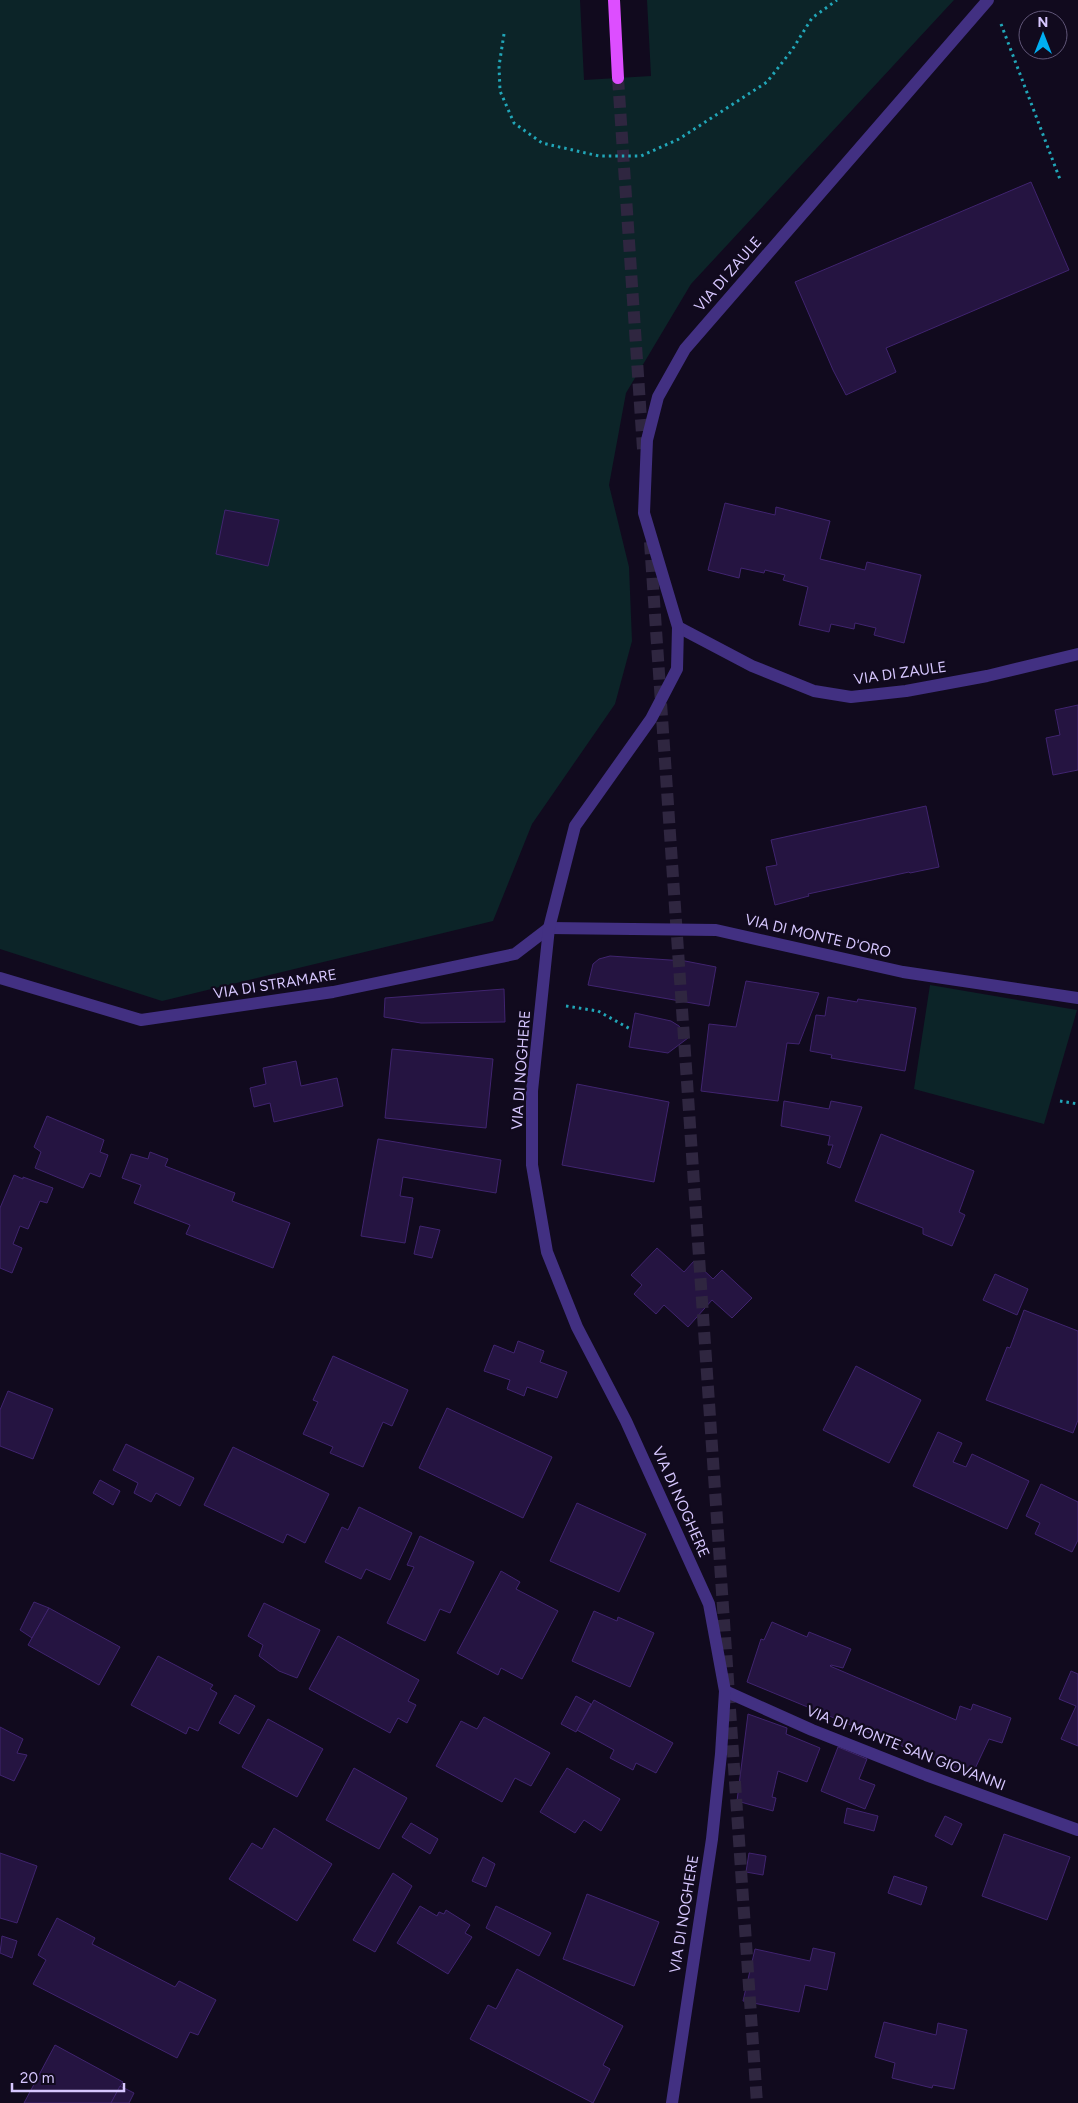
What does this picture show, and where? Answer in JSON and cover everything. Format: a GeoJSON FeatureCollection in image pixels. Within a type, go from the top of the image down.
{"type":"FeatureCollection","features":[{"type":"Feature","properties":{"kind":"main road"},"geometry":{"type":"LineString","coordinates":[[614,0],[618,78]]}},
{"type":"Feature","properties":{"kind":"street","name":"VIA DI ZAULE"},"geometry":{"type":"LineString","coordinates":[[549,928],[575,826],[656,711],[677,669],[678,627],[644,513],[646,440],[658,397],[684,349],[988,0]]}},
{"type":"Feature","properties":{"kind":"street","name":"VIA DI ZAULE"},"geometry":{"type":"LineString","coordinates":[[678,627],[752,666],[814,691],[851,697],[906,691],[987,676],[1078,654]]}},
{"type":"Feature","properties":{"kind":"street","name":"VIA DI STRAMARE"},"geometry":{"type":"LineString","coordinates":[[0,978],[141,1020],[333,992],[515,954],[549,928]]}},
{"type":"Feature","properties":{"kind":"street","name":"VIA DI MONTE D'ORO"},"geometry":{"type":"LineString","coordinates":[[549,928],[716,930],[903,972],[1078,998]]}},
{"type":"Feature","properties":{"kind":"street","name":"VIA DI NOGHERE"},"geometry":{"type":"LineString","coordinates":[[549,928],[532,1091],[532,1165],[547,1252],[577,1326],[626,1420],[709,1604],[725,1691],[721,1754],[712,1839],[672,2103]]}},
{"type":"Feature","properties":{"kind":"street","name":"VIA DI MONTE SAN GIOVANNI"},"geometry":{"type":"LineString","coordinates":[[725,1691],[812,1730],[935,1778],[1078,1830]]}},
{"type":"Feature","properties":{"kind":"path"},"geometry":{"type":"LineString","coordinates":[[504,34],[499,66],[500,91],[514,123],[542,143],[599,156],[641,156],[679,139],[767,82],[792,50],[812,18],[837,0]]}},
{"type":"Feature","properties":{"kind":"path"},"geometry":{"type":"LineString","coordinates":[[998,18],[1061,182]]}},
{"type":"Feature","properties":{"kind":"path"},"geometry":{"type":"LineString","coordinates":[[566,1007],[598,1011],[632,1030]]}},
{"type":"Feature","properties":{"kind":"path"},"geometry":{"type":"LineString","coordinates":[[1060,1101],[1078,1104]]}},
{"type":"Feature","properties":{"kind":"green space"},"geometry":{"type":"Polygon","coordinates":[[[0,0],[580,0],[584,80],[651,76],[647,0],[954,0],[691,284],[626,393],[609,485],[629,567],[632,641],[615,704],[532,824],[493,921],[162,1001],[0,949],[0,0]]]}},
{"type":"Feature","properties":{"kind":"green space"},"geometry":{"type":"Polygon","coordinates":[[[930,985],[1077,1010],[1044,1124],[914,1089],[930,985]]]}},
{"type":"Feature","properties":{"kind":"building"},"geometry":{"type":"Polygon","coordinates":[[[1031,182],[1069,270],[886,348],[896,372],[846,395],[833,370],[795,282],[1031,182]]]}},
{"type":"Feature","properties":{"kind":"building"},"geometry":{"type":"Polygon","coordinates":[[[725,503],[775,515],[776,507],[830,521],[820,559],[865,570],[867,562],[921,575],[904,643],[874,635],[876,628],[855,623],[854,629],[831,624],[829,632],[799,625],[808,587],[783,580],[785,575],[765,570],[764,573],[741,568],[739,578],[708,570],[725,503]]]}},
{"type":"Feature","properties":{"kind":"building"},"geometry":{"type":"Polygon","coordinates":[[[225,510],[279,520],[268,566],[216,554],[225,510]]]}},
{"type":"Feature","properties":{"kind":"building"},"geometry":{"type":"Polygon","coordinates":[[[1078,705],[1078,770],[1053,775],[1046,738],[1060,735],[1055,710],[1078,705]]]}},
{"type":"Feature","properties":{"kind":"building"},"geometry":{"type":"Polygon","coordinates":[[[926,806],[939,867],[808,894],[809,896],[775,905],[766,867],[777,865],[771,840],[926,806]]]}},
{"type":"Feature","properties":{"kind":"building"},"geometry":{"type":"Polygon","coordinates":[[[610,956],[685,961],[716,967],[709,1006],[588,985],[593,964],[599,959],[610,956]]]}},
{"type":"Feature","properties":{"kind":"building"},"geometry":{"type":"Polygon","coordinates":[[[746,981],[819,993],[799,1044],[787,1043],[778,1101],[701,1091],[709,1024],[736,1027],[746,981]]]}},
{"type":"Feature","properties":{"kind":"building"},"geometry":{"type":"Polygon","coordinates":[[[504,989],[505,1022],[421,1023],[384,1017],[385,998],[504,989]]]}},
{"type":"Feature","properties":{"kind":"building"},"geometry":{"type":"Polygon","coordinates":[[[828,997],[857,1002],[858,999],[916,1008],[905,1071],[831,1058],[832,1055],[810,1051],[816,1015],[825,1016],[828,997]]]}},
{"type":"Feature","properties":{"kind":"building"},"geometry":{"type":"Polygon","coordinates":[[[635,1013],[671,1021],[679,1026],[688,1038],[668,1053],[629,1047],[635,1013]]]}},
{"type":"Feature","properties":{"kind":"building"},"geometry":{"type":"Polygon","coordinates":[[[392,1049],[493,1059],[486,1128],[385,1118],[392,1049]]]}},
{"type":"Feature","properties":{"kind":"building"},"geometry":{"type":"Polygon","coordinates":[[[296,1061],[301,1086],[337,1078],[343,1106],[274,1122],[270,1103],[254,1107],[250,1088],[266,1084],[263,1068],[296,1061]]]}},
{"type":"Feature","properties":{"kind":"building"},"geometry":{"type":"Polygon","coordinates":[[[577,1084],[669,1102],[654,1182],[562,1165],[577,1084]]]}},
{"type":"Feature","properties":{"kind":"building"},"geometry":{"type":"Polygon","coordinates":[[[784,1101],[829,1109],[831,1101],[862,1107],[840,1168],[827,1163],[833,1145],[828,1145],[830,1136],[781,1126],[784,1101]]]}},
{"type":"Feature","properties":{"kind":"building"},"geometry":{"type":"Polygon","coordinates":[[[47,1116],[104,1140],[100,1152],[108,1155],[100,1177],[90,1173],[83,1188],[35,1168],[41,1152],[34,1147],[47,1116]]]}},
{"type":"Feature","properties":{"kind":"building"},"geometry":{"type":"Polygon","coordinates":[[[881,1134],[974,1171],[959,1212],[965,1215],[952,1246],[923,1234],[923,1228],[855,1201],[881,1134]]]}},
{"type":"Feature","properties":{"kind":"building"},"geometry":{"type":"Polygon","coordinates":[[[378,1139],[501,1160],[496,1193],[403,1177],[400,1196],[413,1198],[405,1243],[361,1236],[378,1139]]]}},
{"type":"Feature","properties":{"kind":"building"},"geometry":{"type":"Polygon","coordinates":[[[150,1152],[168,1159],[165,1166],[235,1193],[232,1201],[290,1223],[273,1268],[186,1234],[190,1225],[134,1203],[141,1185],[122,1178],[131,1154],[148,1159],[150,1152]]]}},
{"type":"Feature","properties":{"kind":"building"},"geometry":{"type":"Polygon","coordinates":[[[14,1175],[53,1188],[47,1203],[40,1201],[28,1229],[20,1226],[13,1244],[22,1248],[12,1273],[0,1268],[0,1208],[14,1175]]]}},
{"type":"Feature","properties":{"kind":"building"},"geometry":{"type":"Polygon","coordinates":[[[420,1226],[440,1230],[432,1258],[414,1254],[420,1226]]]}},
{"type":"Feature","properties":{"kind":"building"},"geometry":{"type":"Polygon","coordinates":[[[657,1248],[684,1272],[694,1261],[713,1279],[722,1270],[752,1298],[732,1318],[712,1300],[688,1327],[664,1305],[656,1314],[634,1294],[642,1285],[631,1275],[657,1248]]]}},
{"type":"Feature","properties":{"kind":"building"},"geometry":{"type":"Polygon","coordinates":[[[995,1274],[1028,1289],[1017,1315],[983,1300],[995,1274]]]}},
{"type":"Feature","properties":{"kind":"building"},"geometry":{"type":"Polygon","coordinates":[[[1024,1310],[1078,1331],[1078,1420],[1073,1433],[986,1400],[1007,1347],[1010,1348],[1024,1310]]]}},
{"type":"Feature","properties":{"kind":"building"},"geometry":{"type":"Polygon","coordinates":[[[518,1341],[544,1351],[540,1362],[567,1372],[557,1398],[527,1387],[524,1396],[507,1389],[510,1380],[484,1371],[494,1345],[514,1353],[518,1341]]]}},
{"type":"Feature","properties":{"kind":"building"},"geometry":{"type":"Polygon","coordinates":[[[333,1356],[408,1390],[392,1426],[383,1422],[363,1467],[330,1453],[333,1447],[303,1434],[318,1402],[313,1400],[333,1356]]]}},
{"type":"Feature","properties":{"kind":"building"},"geometry":{"type":"Polygon","coordinates":[[[856,1366],[921,1400],[889,1463],[823,1430],[856,1366]]]}},
{"type":"Feature","properties":{"kind":"building"},"geometry":{"type":"Polygon","coordinates":[[[8,1391],[53,1409],[33,1459],[0,1446],[0,1410],[8,1391]]]}},
{"type":"Feature","properties":{"kind":"building"},"geometry":{"type":"Polygon","coordinates":[[[447,1408],[552,1457],[523,1518],[419,1468],[447,1408]]]}},
{"type":"Feature","properties":{"kind":"building"},"geometry":{"type":"Polygon","coordinates":[[[938,1432],[962,1443],[953,1462],[966,1467],[972,1454],[1029,1481],[1007,1529],[913,1486],[938,1432]]]}},
{"type":"Feature","properties":{"kind":"building"},"geometry":{"type":"Polygon","coordinates":[[[126,1444],[194,1478],[180,1506],[156,1493],[151,1502],[134,1493],[138,1483],[113,1470],[126,1444]]]}},
{"type":"Feature","properties":{"kind":"building"},"geometry":{"type":"Polygon","coordinates":[[[233,1447],[329,1494],[305,1543],[287,1534],[283,1543],[204,1505],[233,1447]]]}},
{"type":"Feature","properties":{"kind":"building"},"geometry":{"type":"Polygon","coordinates":[[[100,1480],[120,1491],[113,1505],[93,1493],[100,1480]]]}},
{"type":"Feature","properties":{"kind":"building"},"geometry":{"type":"Polygon","coordinates":[[[1041,1484],[1078,1502],[1078,1540],[1072,1552],[1035,1534],[1040,1523],[1026,1516],[1041,1484]]]}},
{"type":"Feature","properties":{"kind":"building"},"geometry":{"type":"Polygon","coordinates":[[[577,1503],[646,1534],[619,1592],[550,1561],[577,1503]]]}},
{"type":"Feature","properties":{"kind":"building"},"geometry":{"type":"Polygon","coordinates":[[[359,1507],[412,1533],[390,1580],[366,1569],[361,1579],[325,1562],[342,1527],[348,1530],[359,1507]]]}},
{"type":"Feature","properties":{"kind":"building"},"geometry":{"type":"Polygon","coordinates":[[[420,1536],[474,1562],[450,1613],[440,1609],[425,1641],[387,1623],[414,1567],[407,1565],[420,1536]]]}},
{"type":"Feature","properties":{"kind":"building"},"geometry":{"type":"Polygon","coordinates":[[[501,1571],[520,1582],[516,1589],[558,1611],[522,1679],[501,1668],[498,1675],[457,1653],[501,1571]]]}},
{"type":"Feature","properties":{"kind":"building"},"geometry":{"type":"Polygon","coordinates":[[[34,1602],[49,1608],[32,1638],[20,1630],[34,1602]]]}},
{"type":"Feature","properties":{"kind":"building"},"geometry":{"type":"Polygon","coordinates":[[[264,1603],[320,1630],[297,1678],[279,1671],[259,1656],[263,1645],[248,1636],[264,1603]]]}},
{"type":"Feature","properties":{"kind":"building"},"geometry":{"type":"Polygon","coordinates":[[[49,1608],[120,1647],[99,1685],[28,1645],[49,1608]]]}},
{"type":"Feature","properties":{"kind":"building"},"geometry":{"type":"Polygon","coordinates":[[[594,1611],[617,1621],[618,1617],[654,1633],[630,1687],[572,1661],[594,1611]]]}},
{"type":"Feature","properties":{"kind":"building"},"geometry":{"type":"Polygon","coordinates":[[[772,1622],[807,1637],[809,1632],[851,1649],[843,1668],[830,1666],[956,1720],[960,1706],[971,1710],[973,1704],[1011,1718],[1002,1743],[989,1739],[972,1775],[747,1682],[761,1639],[764,1640],[772,1622]]]}},
{"type":"Feature","properties":{"kind":"building"},"geometry":{"type":"Polygon","coordinates":[[[338,1636],[419,1680],[408,1701],[416,1705],[407,1723],[398,1718],[390,1733],[309,1689],[338,1636]]]}},
{"type":"Feature","properties":{"kind":"building"},"geometry":{"type":"Polygon","coordinates":[[[158,1656],[213,1685],[210,1689],[217,1693],[198,1731],[189,1727],[186,1734],[131,1705],[158,1656]]]}},
{"type":"Feature","properties":{"kind":"building"},"geometry":{"type":"Polygon","coordinates":[[[1071,1671],[1078,1674],[1078,1746],[1061,1739],[1076,1706],[1059,1699],[1071,1671]]]}},
{"type":"Feature","properties":{"kind":"building"},"geometry":{"type":"Polygon","coordinates":[[[235,1695],[255,1706],[239,1734],[219,1723],[235,1695]]]}},
{"type":"Feature","properties":{"kind":"building"},"geometry":{"type":"Polygon","coordinates":[[[576,1696],[591,1704],[576,1732],[561,1724],[576,1696]]]}},
{"type":"Feature","properties":{"kind":"building"},"geometry":{"type":"Polygon","coordinates":[[[594,1700],[673,1743],[656,1773],[636,1763],[633,1770],[610,1758],[614,1750],[577,1730],[594,1700]]]}},
{"type":"Feature","properties":{"kind":"building"},"geometry":{"type":"Polygon","coordinates":[[[748,1714],[787,1728],[786,1734],[820,1748],[807,1782],[778,1771],[772,1797],[776,1798],[773,1811],[737,1801],[748,1714]]]}},
{"type":"Feature","properties":{"kind":"building"},"geometry":{"type":"Polygon","coordinates":[[[484,1717],[550,1753],[531,1786],[515,1778],[502,1802],[436,1766],[461,1721],[477,1729],[484,1717]]]}},
{"type":"Feature","properties":{"kind":"building"},"geometry":{"type":"Polygon","coordinates":[[[268,1719],[323,1749],[297,1797],[242,1767],[268,1719]]]}},
{"type":"Feature","properties":{"kind":"building"},"geometry":{"type":"Polygon","coordinates":[[[0,1727],[23,1739],[17,1753],[27,1755],[14,1781],[0,1775],[0,1727]]]}},
{"type":"Feature","properties":{"kind":"building"},"geometry":{"type":"Polygon","coordinates":[[[838,1747],[867,1759],[859,1779],[875,1785],[865,1809],[821,1791],[838,1747]]]}},
{"type":"Feature","properties":{"kind":"building"},"geometry":{"type":"Polygon","coordinates":[[[354,1768],[407,1798],[379,1849],[326,1820],[354,1768]]]}},
{"type":"Feature","properties":{"kind":"building"},"geometry":{"type":"Polygon","coordinates":[[[567,1768],[620,1799],[601,1831],[584,1820],[575,1833],[540,1812],[567,1768]]]}},
{"type":"Feature","properties":{"kind":"building"},"geometry":{"type":"Polygon","coordinates":[[[847,1808],[878,1816],[874,1831],[844,1823],[847,1808]]]}},
{"type":"Feature","properties":{"kind":"building"},"geometry":{"type":"Polygon","coordinates":[[[945,1816],[962,1824],[952,1845],[935,1836],[945,1816]]]}},
{"type":"Feature","properties":{"kind":"building"},"geometry":{"type":"Polygon","coordinates":[[[411,1823],[438,1839],[430,1854],[402,1837],[411,1823]]]}},
{"type":"Feature","properties":{"kind":"building"},"geometry":{"type":"Polygon","coordinates":[[[274,1828],[332,1864],[297,1921],[229,1879],[252,1843],[262,1849],[274,1828]]]}},
{"type":"Feature","properties":{"kind":"building"},"geometry":{"type":"Polygon","coordinates":[[[1004,1834],[1070,1857],[1047,1920],[982,1896],[1004,1834]]]}},
{"type":"Feature","properties":{"kind":"building"},"geometry":{"type":"Polygon","coordinates":[[[0,1853],[37,1866],[17,1923],[0,1918],[0,1853]]]}},
{"type":"Feature","properties":{"kind":"building"},"geometry":{"type":"Polygon","coordinates":[[[749,1853],[766,1856],[763,1875],[746,1872],[749,1853]]]}},
{"type":"Feature","properties":{"kind":"building"},"geometry":{"type":"Polygon","coordinates":[[[483,1857],[495,1864],[486,1887],[472,1881],[483,1857]]]}},
{"type":"Feature","properties":{"kind":"building"},"geometry":{"type":"Polygon","coordinates":[[[393,1873],[412,1886],[375,1952],[353,1940],[393,1873]]]}},
{"type":"Feature","properties":{"kind":"building"},"geometry":{"type":"Polygon","coordinates":[[[894,1876],[927,1887],[921,1905],[888,1893],[894,1876]]]}},
{"type":"Feature","properties":{"kind":"building"},"geometry":{"type":"Polygon","coordinates":[[[587,1894],[659,1922],[634,1986],[563,1959],[587,1894]]]}},
{"type":"Feature","properties":{"kind":"building"},"geometry":{"type":"Polygon","coordinates":[[[420,1906],[437,1916],[439,1912],[444,1914],[446,1910],[470,1925],[465,1933],[472,1937],[448,1974],[397,1943],[420,1906]]]}},
{"type":"Feature","properties":{"kind":"building"},"geometry":{"type":"Polygon","coordinates":[[[496,1906],[551,1933],[539,1956],[486,1928],[496,1906]]]}},
{"type":"Feature","properties":{"kind":"building"},"geometry":{"type":"Polygon","coordinates":[[[57,1918],[95,1938],[92,1944],[175,1987],[179,1981],[216,2000],[198,2035],[190,2032],[177,2058],[33,1984],[46,1960],[38,1955],[57,1918]]]}},
{"type":"Feature","properties":{"kind":"building"},"geometry":{"type":"Polygon","coordinates":[[[2,1936],[17,1941],[12,1958],[0,1953],[2,1936]]]}},
{"type":"Feature","properties":{"kind":"building"},"geometry":{"type":"Polygon","coordinates":[[[813,1948],[835,1953],[827,1990],[805,1985],[799,2012],[743,2001],[755,1949],[810,1961],[813,1948]]]}},
{"type":"Feature","properties":{"kind":"building"},"geometry":{"type":"Polygon","coordinates":[[[517,1969],[623,2026],[603,2065],[610,2069],[593,2103],[470,2039],[488,2005],[496,2009],[517,1969]]]}},
{"type":"Feature","properties":{"kind":"building"},"geometry":{"type":"Polygon","coordinates":[[[884,2022],[936,2035],[938,2023],[967,2030],[954,2089],[933,2085],[932,2088],[892,2078],[895,2063],[875,2057],[884,2022]]]}},
{"type":"Feature","properties":{"kind":"building"},"geometry":{"type":"Polygon","coordinates":[[[55,2045],[123,2082],[111,2103],[24,2103],[55,2045]]]}},
{"type":"Feature","properties":{"kind":"building"},"geometry":{"type":"Polygon","coordinates":[[[120,2086],[134,2093],[129,2103],[111,2103],[120,2086]]]}},
{"type":"Feature","properties":{"kind":"tunnel"},"geometry":{"type":"LineString","coordinates":[[618,78],[643,449]]}},
{"type":"Feature","properties":{"kind":"tunnel"},"geometry":{"type":"LineString","coordinates":[[650,542],[757,2103]]}}]}
